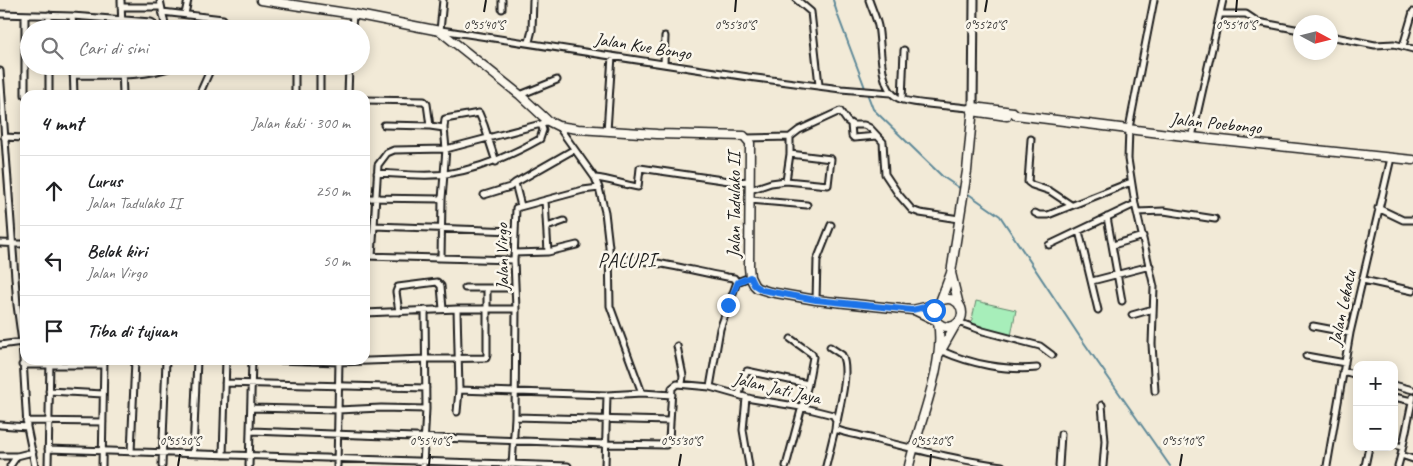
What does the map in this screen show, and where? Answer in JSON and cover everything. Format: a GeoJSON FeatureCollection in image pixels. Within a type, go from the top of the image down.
{"type":"FeatureCollection","features":[{"type":"Feature","properties":{"kind":"main road"},"geometry":{"type":"LineString","coordinates":[[261,0],[441,30]]}},
{"type":"Feature","properties":{"kind":"main road","name":"Jalan Tadulako II"},"geometry":{"type":"LineString","coordinates":[[441,30],[520,95],[544,122],[558,126],[607,131],[707,135],[739,134],[746,138],[750,144],[750,277],[754,285],[762,290],[816,300],[912,310],[939,303]]}},
{"type":"Feature","properties":{"kind":"main road"},"geometry":{"type":"LineString","coordinates":[[940,354],[940,333],[934,314],[952,273],[967,171],[971,109]]}},
{"type":"Feature","properties":{"kind":"main road","name":"Jalan Poebongo"},"geometry":{"type":"LineString","coordinates":[[971,109],[1013,112],[1016,115],[1192,137],[1413,160]]}},
{"type":"Feature","properties":{"kind":"main road"},"geometry":{"type":"LineString","coordinates":[[909,466],[940,354],[962,314],[952,273]]}},
{"type":"Feature","properties":{"kind":"main road"},"geometry":{"type":"LineString","coordinates":[[939,303],[953,300],[959,306]]}},
{"type":"Feature","properties":{"kind":"main road"},"geometry":{"type":"LineString","coordinates":[[912,310],[949,327],[957,323]]}},
{"type":"Feature","properties":{"kind":"street"},"geometry":{"type":"LineString","coordinates":[[0,14],[72,16],[122,20],[121,0]]}},
{"type":"Feature","properties":{"kind":"street"},"geometry":{"type":"LineString","coordinates":[[160,0],[164,20]]}},
{"type":"Feature","properties":{"kind":"street"},"geometry":{"type":"LineString","coordinates":[[186,14],[188,0]]}},
{"type":"Feature","properties":{"kind":"street"},"geometry":{"type":"LineString","coordinates":[[441,30],[443,0]]}},
{"type":"Feature","properties":{"kind":"street"},"geometry":{"type":"LineString","coordinates":[[502,0],[502,9]]}},
{"type":"Feature","properties":{"kind":"street"},"geometry":{"type":"LineString","coordinates":[[528,42],[532,30],[533,0]]}},
{"type":"Feature","properties":{"kind":"street"},"geometry":{"type":"LineString","coordinates":[[797,0],[811,12],[818,85]]}},
{"type":"Feature","properties":{"kind":"street"},"geometry":{"type":"LineString","coordinates":[[869,0],[878,26],[886,84],[891,93],[902,100],[971,109],[974,0]]}},
{"type":"Feature","properties":{"kind":"street"},"geometry":{"type":"LineString","coordinates":[[1154,0],[1129,128],[1128,158],[1137,212],[1154,287],[1155,391]]}},
{"type":"Feature","properties":{"kind":"street"},"geometry":{"type":"LineString","coordinates":[[1192,137],[1223,0]]}},
{"type":"Feature","properties":{"kind":"street"},"geometry":{"type":"LineString","coordinates":[[121,8],[162,9],[223,20]]}},
{"type":"Feature","properties":{"kind":"street"},"geometry":{"type":"LineString","coordinates":[[1403,46],[1413,12]]}},
{"type":"Feature","properties":{"kind":"street"},"geometry":{"type":"LineString","coordinates":[[353,14],[353,20]]}},
{"type":"Feature","properties":{"kind":"street"},"geometry":{"type":"LineString","coordinates":[[1220,14],[1246,14],[1258,22],[1293,29]]}},
{"type":"Feature","properties":{"kind":"street"},"geometry":{"type":"LineString","coordinates":[[25,15],[25,20]]}},
{"type":"Feature","properties":{"kind":"street"},"geometry":{"type":"LineString","coordinates":[[49,15],[49,20]]}},
{"type":"Feature","properties":{"kind":"street","name":"Jalan Kue Bongo"},"geometry":{"type":"LineString","coordinates":[[441,30],[840,89],[891,93]]}},
{"type":"Feature","properties":{"kind":"street"},"geometry":{"type":"LineString","coordinates":[[664,64],[665,36]]}},
{"type":"Feature","properties":{"kind":"street"},"geometry":{"type":"LineString","coordinates":[[1338,38],[1375,45],[1403,46],[1413,49]]}},
{"type":"Feature","properties":{"kind":"street"},"geometry":{"type":"LineString","coordinates":[[902,100],[904,50]]}},
{"type":"Feature","properties":{"kind":"street"},"geometry":{"type":"LineString","coordinates":[[607,131],[612,56]]}},
{"type":"Feature","properties":{"kind":"street"},"geometry":{"type":"LineString","coordinates":[[0,71],[4,138],[3,157],[20,327]]}},
{"type":"Feature","properties":{"kind":"street"},"geometry":{"type":"LineString","coordinates":[[25,75],[25,90]]}},
{"type":"Feature","properties":{"kind":"street"},"geometry":{"type":"LineString","coordinates":[[49,75],[50,90]]}},
{"type":"Feature","properties":{"kind":"street"},"geometry":{"type":"LineString","coordinates":[[74,90],[73,75],[122,75],[123,90]]}},
{"type":"Feature","properties":{"kind":"street"},"geometry":{"type":"LineString","coordinates":[[201,90],[208,75]]}},
{"type":"Feature","properties":{"kind":"street"},"geometry":{"type":"LineString","coordinates":[[295,75],[295,90]]}},
{"type":"Feature","properties":{"kind":"street"},"geometry":{"type":"LineString","coordinates":[[320,75],[320,90]]}},
{"type":"Feature","properties":{"kind":"street"},"geometry":{"type":"LineString","coordinates":[[348,90],[349,75]]}},
{"type":"Feature","properties":{"kind":"street"},"geometry":{"type":"LineString","coordinates":[[520,95],[557,80]]}},
{"type":"Feature","properties":{"kind":"street"},"geometry":{"type":"LineString","coordinates":[[370,100],[424,101],[427,104],[430,126]]}},
{"type":"Feature","properties":{"kind":"street"},"geometry":{"type":"LineString","coordinates":[[746,138],[790,137],[799,130],[840,111],[847,122],[870,128],[882,142],[885,174],[898,195],[912,210],[920,214],[959,219]]}},
{"type":"Feature","properties":{"kind":"street"},"geometry":{"type":"LineString","coordinates":[[441,258],[442,199],[446,149],[445,119],[479,113],[496,162]]}},
{"type":"Feature","properties":{"kind":"street"},"geometry":{"type":"LineString","coordinates":[[376,173],[445,174],[496,162],[540,139],[544,122],[488,139],[446,149],[394,150],[382,158],[376,173],[372,256],[514,260]]}},
{"type":"Feature","properties":{"kind":"street"},"geometry":{"type":"LineString","coordinates":[[851,124],[852,136],[854,138],[877,136]]}},
{"type":"Feature","properties":{"kind":"street"},"geometry":{"type":"LineString","coordinates":[[384,125],[444,128]]}},
{"type":"Feature","properties":{"kind":"street"},"geometry":{"type":"LineString","coordinates":[[558,126],[600,188],[609,259],[611,314],[642,393]]}},
{"type":"Feature","properties":{"kind":"street"},"geometry":{"type":"LineString","coordinates":[[786,182],[790,154],[790,137]]}},
{"type":"Feature","properties":{"kind":"street"},"geometry":{"type":"LineString","coordinates":[[4,138],[20,138]]}},
{"type":"Feature","properties":{"kind":"street"},"geometry":{"type":"LineString","coordinates":[[1031,139],[1028,182],[1050,192],[1071,205]]}},
{"type":"Feature","properties":{"kind":"street"},"geometry":{"type":"LineString","coordinates":[[484,195],[509,188],[574,150]]}},
{"type":"Feature","properties":{"kind":"street"},"geometry":{"type":"LineString","coordinates":[[750,190],[786,182],[829,185],[831,159],[790,154]]}},
{"type":"Feature","properties":{"kind":"street","name":"Jalan Lekatu"},"geometry":{"type":"LineString","coordinates":[[1327,466],[1350,332],[1391,158]]}},
{"type":"Feature","properties":{"kind":"street"},"geometry":{"type":"LineString","coordinates":[[595,178],[614,180],[638,187],[640,168],[736,182],[750,181]]}},
{"type":"Feature","properties":{"kind":"street"},"geometry":{"type":"LineString","coordinates":[[1035,213],[1048,215],[1131,182]]}},
{"type":"Feature","properties":{"kind":"street"},"geometry":{"type":"LineString","coordinates":[[515,183],[521,206]]}},
{"type":"Feature","properties":{"kind":"street","name":"Jalan Virgo"},"geometry":{"type":"LineString","coordinates":[[512,465],[515,417],[515,210],[521,206],[583,190],[600,188]]}},
{"type":"Feature","properties":{"kind":"street"},"geometry":{"type":"LineString","coordinates":[[370,198],[442,199]]}},
{"type":"Feature","properties":{"kind":"street"},"geometry":{"type":"LineString","coordinates":[[545,200],[548,252]]}},
{"type":"Feature","properties":{"kind":"street"},"geometry":{"type":"LineString","coordinates":[[750,200],[807,205]]}},
{"type":"Feature","properties":{"kind":"street"},"geometry":{"type":"LineString","coordinates":[[1049,245],[1136,204]]}},
{"type":"Feature","properties":{"kind":"street"},"geometry":{"type":"LineString","coordinates":[[1378,208],[1403,220],[1413,220]]}},
{"type":"Feature","properties":{"kind":"street"},"geometry":{"type":"LineString","coordinates":[[1137,212],[1164,211],[1214,219]]}},
{"type":"Feature","properties":{"kind":"street"},"geometry":{"type":"LineString","coordinates":[[1107,217],[1122,301]]}},
{"type":"Feature","properties":{"kind":"street"},"geometry":{"type":"LineString","coordinates":[[547,227],[564,221]]}},
{"type":"Feature","properties":{"kind":"street"},"geometry":{"type":"LineString","coordinates":[[816,300],[816,260],[831,225]]}},
{"type":"Feature","properties":{"kind":"street"},"geometry":{"type":"LineString","coordinates":[[374,226],[514,231]]}},
{"type":"Feature","properties":{"kind":"street"},"geometry":{"type":"LineString","coordinates":[[1079,231],[1098,310]]}},
{"type":"Feature","properties":{"kind":"street"},"geometry":{"type":"LineString","coordinates":[[1113,245],[1143,236]]}},
{"type":"Feature","properties":{"kind":"street"},"geometry":{"type":"LineString","coordinates":[[0,243],[20,244]]}},
{"type":"Feature","properties":{"kind":"street"},"geometry":{"type":"LineString","coordinates":[[514,253],[548,252],[577,245]]}},
{"type":"Feature","properties":{"kind":"street"},"geometry":{"type":"LineString","coordinates":[[609,259],[653,262],[734,278],[738,282]]}},
{"type":"Feature","properties":{"kind":"street"},"geometry":{"type":"LineString","coordinates":[[1092,281],[1150,266]]}},
{"type":"Feature","properties":{"kind":"street"},"geometry":{"type":"LineString","coordinates":[[251,431],[666,445],[670,440],[674,385],[710,387],[720,329],[738,282],[750,277]]}},
{"type":"Feature","properties":{"kind":"street"},"geometry":{"type":"LineString","coordinates":[[1363,280],[1413,292]]}},
{"type":"Feature","properties":{"kind":"street"},"geometry":{"type":"LineString","coordinates":[[399,312],[396,292],[398,287],[438,282],[441,286],[443,309]]}},
{"type":"Feature","properties":{"kind":"street"},"geometry":{"type":"LineString","coordinates":[[465,288],[515,288]]}},
{"type":"Feature","properties":{"kind":"street"},"geometry":{"type":"LineString","coordinates":[[370,360],[486,358],[487,288]]}},
{"type":"Feature","properties":{"kind":"street"},"geometry":{"type":"LineString","coordinates":[[370,313],[443,309],[516,309]]}},
{"type":"Feature","properties":{"kind":"street"},"geometry":{"type":"LineString","coordinates":[[457,309],[459,390],[457,412]]}},
{"type":"Feature","properties":{"kind":"street"},"geometry":{"type":"LineString","coordinates":[[1132,315],[1153,309]]}},
{"type":"Feature","properties":{"kind":"street"},"geometry":{"type":"LineString","coordinates":[[423,464],[426,409],[425,310]]}},
{"type":"Feature","properties":{"kind":"street"},"geometry":{"type":"LineString","coordinates":[[957,323],[1040,346],[1052,355]]}},
{"type":"Feature","properties":{"kind":"street"},"geometry":{"type":"LineString","coordinates":[[1313,326],[1350,332]]}},
{"type":"Feature","properties":{"kind":"street"},"geometry":{"type":"LineString","coordinates":[[786,466],[808,384],[813,357],[812,354],[791,340]]}},
{"type":"Feature","properties":{"kind":"street"},"geometry":{"type":"LineString","coordinates":[[0,345],[20,342]]}},
{"type":"Feature","properties":{"kind":"street"},"geometry":{"type":"LineString","coordinates":[[677,346],[683,376],[682,384]]}},
{"type":"Feature","properties":{"kind":"street"},"geometry":{"type":"LineString","coordinates":[[830,347],[842,355],[845,365],[844,386],[836,422]]}},
{"type":"Feature","properties":{"kind":"street"},"geometry":{"type":"LineString","coordinates":[[940,354],[981,364],[1021,369],[1037,368]]}},
{"type":"Feature","properties":{"kind":"street"},"geometry":{"type":"LineString","coordinates":[[1306,356],[1344,362]]}},
{"type":"Feature","properties":{"kind":"street"},"geometry":{"type":"LineString","coordinates":[[22,365],[26,424],[35,466]]}},
{"type":"Feature","properties":{"kind":"street"},"geometry":{"type":"LineString","coordinates":[[48,466],[49,365]]}},
{"type":"Feature","properties":{"kind":"street"},"geometry":{"type":"LineString","coordinates":[[102,466],[104,365]]}},
{"type":"Feature","properties":{"kind":"street"},"geometry":{"type":"LineString","coordinates":[[131,452],[135,365]]}},
{"type":"Feature","properties":{"kind":"street"},"geometry":{"type":"LineString","coordinates":[[162,466],[166,365]]}},
{"type":"Feature","properties":{"kind":"street"},"geometry":{"type":"LineString","coordinates":[[194,453],[197,365]]}},
{"type":"Feature","properties":{"kind":"street"},"geometry":{"type":"LineString","coordinates":[[223,455],[226,365]]}},
{"type":"Feature","properties":{"kind":"street"},"geometry":{"type":"LineString","coordinates":[[249,466],[252,365]]}},
{"type":"Feature","properties":{"kind":"street"},"geometry":{"type":"LineString","coordinates":[[336,466],[339,365]]}},
{"type":"Feature","properties":{"kind":"street"},"geometry":{"type":"LineString","coordinates":[[739,395],[743,377],[747,371],[808,384]]}},
{"type":"Feature","properties":{"kind":"street"},"geometry":{"type":"LineString","coordinates":[[1343,371],[1353,374]]}},
{"type":"Feature","properties":{"kind":"street"},"geometry":{"type":"LineString","coordinates":[[225,382],[426,388]]}},
{"type":"Feature","properties":{"kind":"street"},"geometry":{"type":"LineString","coordinates":[[1398,386],[1413,390]]}},
{"type":"Feature","properties":{"kind":"street","name":"Jalan Jati Jaya"},"geometry":{"type":"LineString","coordinates":[[710,387],[746,398],[802,407],[833,415],[836,422],[826,466]]}},
{"type":"Feature","properties":{"kind":"street"},"geometry":{"type":"LineString","coordinates":[[459,390],[607,395],[672,394]]}},
{"type":"Feature","properties":{"kind":"street"},"geometry":{"type":"LineString","coordinates":[[49,391],[103,394]]}},
{"type":"Feature","properties":{"kind":"street"},"geometry":{"type":"LineString","coordinates":[[605,466],[607,395]]}},
{"type":"Feature","properties":{"kind":"street"},"geometry":{"type":"LineString","coordinates":[[1398,397],[1413,399],[1398,466]]}},
{"type":"Feature","properties":{"kind":"street"},"geometry":{"type":"LineString","coordinates":[[746,398],[743,430],[749,466]]}},
{"type":"Feature","properties":{"kind":"street"},"geometry":{"type":"LineString","coordinates":[[1102,405],[1105,441],[1103,466]]}},
{"type":"Feature","properties":{"kind":"street"},"geometry":{"type":"LineString","coordinates":[[251,408],[338,410],[380,408],[426,409]]}},
{"type":"Feature","properties":{"kind":"street"},"geometry":{"type":"LineString","coordinates":[[515,417],[670,422]]}},
{"type":"Feature","properties":{"kind":"street"},"geometry":{"type":"LineString","coordinates":[[0,425],[49,421],[103,422]]}},
{"type":"Feature","properties":{"kind":"street"},"geometry":{"type":"LineString","coordinates":[[835,429],[959,460],[1002,466]]}},
{"type":"Feature","properties":{"kind":"street"},"geometry":{"type":"LineString","coordinates":[[1059,466],[1061,434]]}},
{"type":"Feature","properties":{"kind":"street"},"geometry":{"type":"LineString","coordinates":[[1398,446],[1402,447]]}},
{"type":"Feature","properties":{"kind":"street"},"geometry":{"type":"LineString","coordinates":[[48,449],[337,458],[423,464],[568,466]]}},
{"type":"Feature","properties":{"kind":"street"},"geometry":{"type":"LineString","coordinates":[[1365,466],[1368,451]]}},
{"type":"Feature","properties":{"kind":"street"},"geometry":{"type":"LineString","coordinates":[[0,456],[17,456],[33,452]]}},
{"type":"Feature","properties":{"kind":"street"},"geometry":{"type":"LineString","coordinates":[[1401,455],[1413,459]]}},
{"type":"Feature","properties":{"kind":"street"},"geometry":{"type":"LineString","coordinates":[[10,466],[17,456]]}},
{"type":"Feature","properties":{"kind":"green space"},"geometry":{"type":"Polygon","coordinates":[[[976,301],[1016,310],[1011,336],[970,328],[976,301]]]}},
{"type":"Feature","properties":{"kind":"waterway"},"geometry":{"type":"LineString","coordinates":[[833,0],[873,109],[943,177],[961,189]]}},
{"type":"Feature","properties":{"kind":"waterway"},"geometry":{"type":"LineString","coordinates":[[967,193],[1000,216],[1080,337],[1170,466]]}},
{"type":"Feature","properties":{"kind":"district","name":"PALUPI"},"geometry":{"type":"Point","coordinates":[627,260]}},
{"type":"Feature","properties":{"kind":"route"},"geometry":{"type":"LineString","coordinates":[[728,305],[738,282],[750,277],[757,288],[770,292],[816,300],[912,310],[938,304],[934,310]]}}]}
